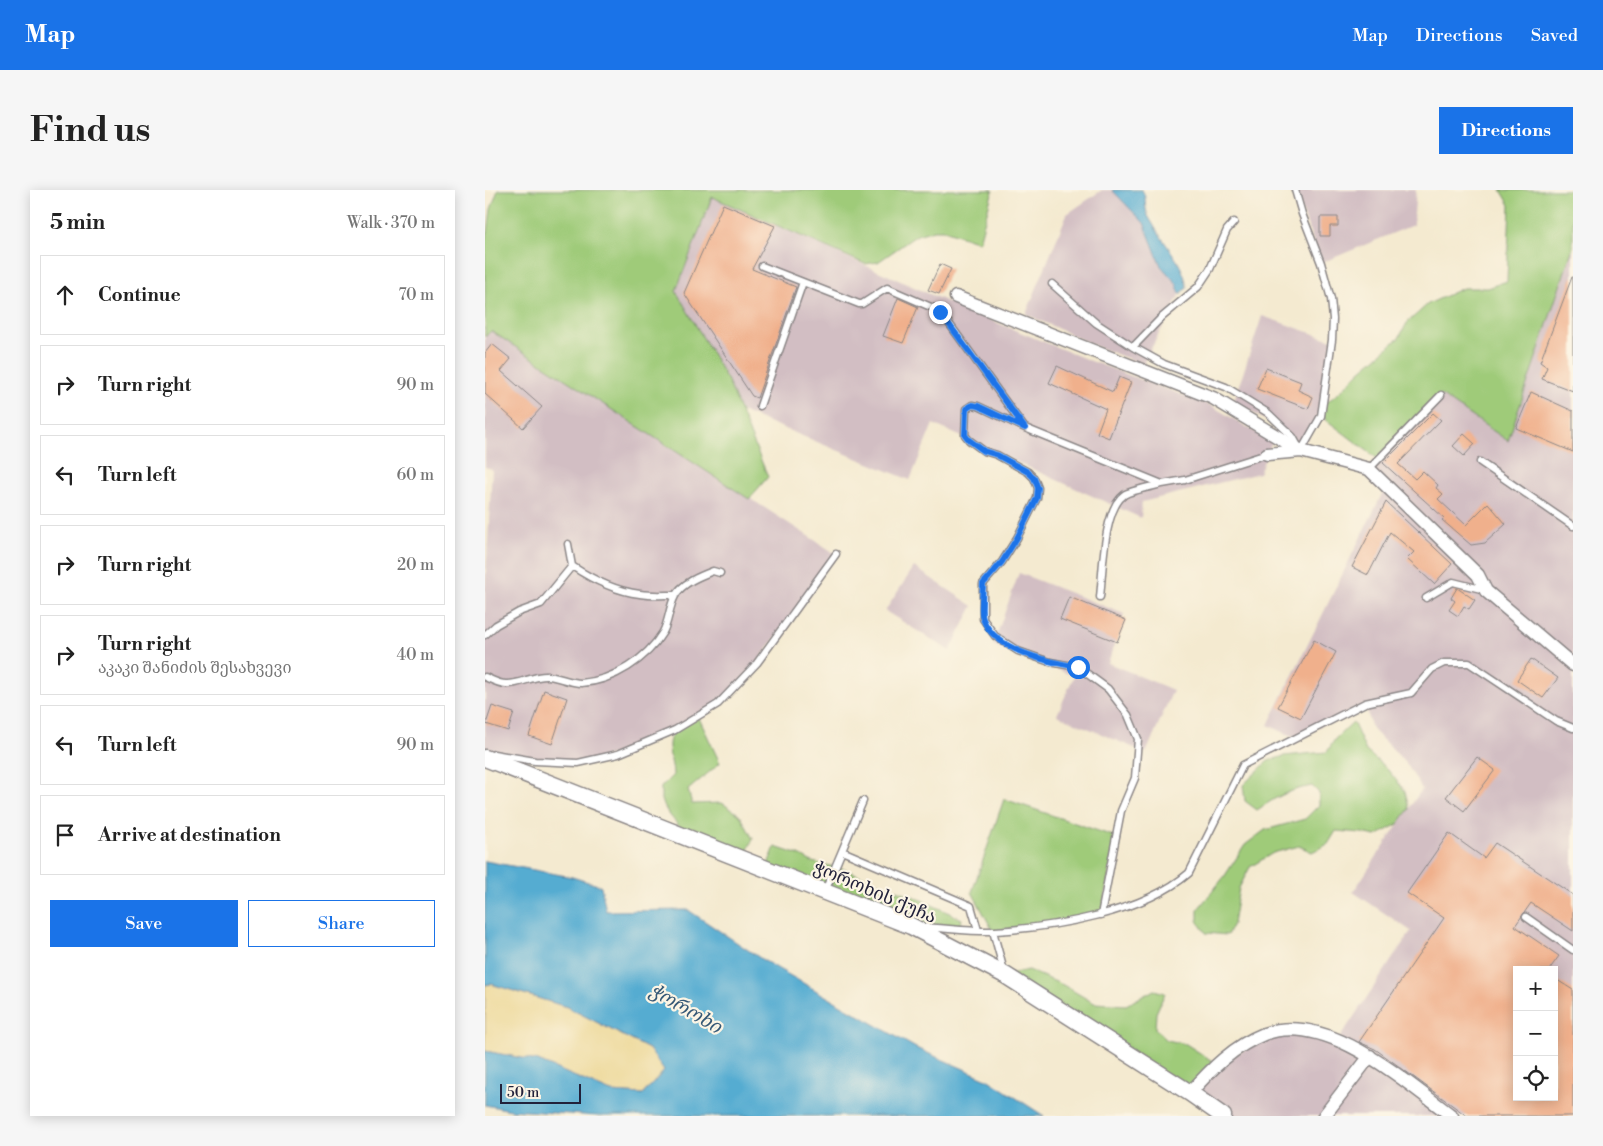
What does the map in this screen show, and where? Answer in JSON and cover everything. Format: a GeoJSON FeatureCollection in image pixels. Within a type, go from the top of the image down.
{"type":"FeatureCollection","features":[{"type":"Feature","properties":{"kind":"street"},"geometry":{"type":"LineString","coordinates":[[956,297],[1213,398],[1301,451],[1369,469],[1478,575],[1486,591],[1573,665]]}},
{"type":"Feature","properties":{"kind":"street"},"geometry":{"type":"LineString","coordinates":[[1267,454],[1301,451]]}},
{"type":"Feature","properties":{"kind":"street","name":"ჭოროხის ქუჩა"},"geometry":{"type":"LineString","coordinates":[[485,758],[911,926],[1005,974],[1223,1116]]}},
{"type":"Feature","properties":{"kind":"street"},"geometry":{"type":"LineString","coordinates":[[1190,1093],[1217,1064],[1230,1054],[1265,1034],[1285,1029],[1310,1032],[1339,1040],[1370,1056],[1452,1116]]}},
{"type":"Feature","properties":{"kind":"street"},"geometry":{"type":"LineString","coordinates":[[1324,1116],[1370,1056]]}},
{"type":"Feature","properties":{"kind":"lane"},"geometry":{"type":"LineString","coordinates":[[1295,190],[1321,263],[1331,299],[1333,318],[1332,340],[1321,416],[1301,451]]}},
{"type":"Feature","properties":{"kind":"lane"},"geometry":{"type":"LineString","coordinates":[[1133,347],[1161,318],[1198,287],[1210,269],[1227,230],[1234,222]]}},
{"type":"Feature","properties":{"kind":"lane"},"geometry":{"type":"LineString","coordinates":[[762,266],[859,304],[887,288],[940,312],[1025,428]]}},
{"type":"Feature","properties":{"kind":"lane"},"geometry":{"type":"LineString","coordinates":[[760,406],[803,282]]}},
{"type":"Feature","properties":{"kind":"lane"},"geometry":{"type":"LineString","coordinates":[[1052,284],[1095,323],[1133,347],[1163,364],[1226,387],[1269,413],[1293,437],[1301,451]]}},
{"type":"Feature","properties":{"kind":"lane"},"geometry":{"type":"LineString","coordinates":[[1369,469],[1441,395]]}},
{"type":"Feature","properties":{"kind":"lane"},"geometry":{"type":"LineString","coordinates":[[1101,915],[1121,811],[1135,778],[1138,739],[1128,715],[1108,689],[1078,667],[1050,662],[1018,651],[995,636],[983,619],[983,584],[1002,562],[1017,538],[1037,498],[1038,488],[1034,478],[1028,472],[997,455],[984,451],[969,440],[965,435],[966,409],[972,405],[978,406],[1025,428],[1161,484]]}},
{"type":"Feature","properties":{"kind":"lane"},"geometry":{"type":"LineString","coordinates":[[1100,597],[1106,536],[1111,513],[1124,495],[1161,484],[1185,480],[1267,454]]}},
{"type":"Feature","properties":{"kind":"lane"},"geometry":{"type":"LineString","coordinates":[[1480,462],[1573,526]]}},
{"type":"Feature","properties":{"kind":"lane"},"geometry":{"type":"LineString","coordinates":[[485,635],[496,625],[519,612],[541,604],[572,566],[569,544]]}},
{"type":"Feature","properties":{"kind":"lane"},"geometry":{"type":"LineString","coordinates":[[485,753],[535,761],[578,762],[618,754],[675,730],[718,704],[757,663],[836,554]]}},
{"type":"Feature","properties":{"kind":"lane"},"geometry":{"type":"LineString","coordinates":[[572,566],[594,580],[620,590],[641,595],[675,595]]}},
{"type":"Feature","properties":{"kind":"lane"},"geometry":{"type":"LineString","coordinates":[[485,677],[497,683],[508,685],[532,677],[547,676],[579,683],[593,681],[626,669],[644,655],[663,631],[675,595],[691,580],[713,571],[720,573]]}},
{"type":"Feature","properties":{"kind":"lane"},"geometry":{"type":"LineString","coordinates":[[1426,598],[1453,582],[1486,591]]}},
{"type":"Feature","properties":{"kind":"lane"},"geometry":{"type":"LineString","coordinates":[[911,926],[993,931],[1055,924],[1101,915],[1159,894],[1176,884],[1189,873],[1243,765],[1365,703],[1411,693],[1432,669],[1444,663],[1469,663],[1556,721],[1573,728]]}},
{"type":"Feature","properties":{"kind":"lane"},"geometry":{"type":"LineString","coordinates":[[824,892],[863,801]]}},
{"type":"Feature","properties":{"kind":"lane"},"geometry":{"type":"LineString","coordinates":[[842,851],[971,906],[978,930]]}},
{"type":"Feature","properties":{"kind":"lane"},"geometry":{"type":"LineString","coordinates":[[1526,917],[1573,950]]}},
{"type":"Feature","properties":{"kind":"lane"},"geometry":{"type":"LineString","coordinates":[[993,931],[1005,974]]}},
{"type":"Feature","properties":{"kind":"shaded area"},"geometry":{"type":"Polygon","coordinates":[[[1102,190],[1112,190],[1144,223],[1161,266],[1176,283],[1180,294],[1143,364],[1098,347],[1026,314],[1067,214],[1102,190]]]}},
{"type":"Feature","properties":{"kind":"shaded area"},"geometry":{"type":"Polygon","coordinates":[[[1295,190],[1416,190],[1413,225],[1321,263],[1295,190]]]}},
{"type":"Feature","properties":{"kind":"shaded area"},"geometry":{"type":"Polygon","coordinates":[[[712,197],[961,308],[1091,361],[1212,406],[1272,442],[1259,473],[1142,502],[1141,518],[933,424],[910,480],[741,411],[728,381],[676,291],[712,197]]]}},
{"type":"Feature","properties":{"kind":"shaded area"},"geometry":{"type":"Polygon","coordinates":[[[1573,247],[1573,1116],[1223,1116],[1190,1093],[1217,1064],[1285,1029],[1339,1039],[1411,931],[1353,892],[1422,789],[1406,763],[1372,729],[1365,704],[1296,738],[1268,725],[1386,486],[1369,469],[1441,395],[1508,441],[1573,247]]]}},
{"type":"Feature","properties":{"kind":"shaded area"},"geometry":{"type":"Polygon","coordinates":[[[1262,316],[1332,340],[1322,406],[1301,451],[1293,437],[1234,401],[1262,316]]]}},
{"type":"Feature","properties":{"kind":"shaded area"},"geometry":{"type":"Polygon","coordinates":[[[490,330],[836,554],[757,663],[718,704],[675,730],[618,754],[578,763],[485,753],[485,594],[492,469],[485,467],[485,337],[490,330]]]}},
{"type":"Feature","properties":{"kind":"shaded area"},"geometry":{"type":"Polygon","coordinates":[[[914,567],[973,606],[950,651],[885,611],[914,567]]]}},
{"type":"Feature","properties":{"kind":"shaded area"},"geometry":{"type":"Polygon","coordinates":[[[1019,573],[1124,614],[1108,663],[1173,690],[1146,753],[1057,715],[1074,676],[993,645],[1019,573]]]}},
{"type":"Feature","properties":{"kind":"green space"},"geometry":{"type":"Polygon","coordinates":[[[498,190],[993,190],[979,242],[944,230],[934,230],[917,235],[878,262],[865,264],[712,197],[676,291],[728,381],[768,477],[749,499],[491,331],[485,337],[485,239],[488,232],[491,209],[498,190]]]}},
{"type":"Feature","properties":{"kind":"green space"},"geometry":{"type":"Polygon","coordinates":[[[1501,190],[1573,190],[1573,247],[1508,441],[1441,395],[1378,459],[1321,416],[1322,406],[1399,338],[1407,323],[1428,304],[1463,288],[1487,288],[1507,281],[1510,205],[1501,190]]]}},
{"type":"Feature","properties":{"kind":"green space"},"geometry":{"type":"Polygon","coordinates":[[[698,716],[720,763],[688,790],[692,804],[722,803],[740,815],[753,839],[743,860],[682,830],[668,813],[661,800],[661,787],[673,775],[669,747],[671,736],[683,724],[698,716]]]}},
{"type":"Feature","properties":{"kind":"green space"},"geometry":{"type":"Polygon","coordinates":[[[1353,722],[1366,751],[1387,769],[1405,791],[1409,809],[1398,824],[1376,836],[1336,831],[1328,844],[1312,852],[1299,846],[1273,853],[1250,867],[1239,888],[1233,924],[1227,935],[1206,933],[1198,922],[1198,909],[1224,877],[1245,845],[1265,830],[1305,819],[1319,805],[1319,793],[1312,786],[1283,795],[1257,810],[1245,801],[1243,785],[1268,761],[1284,756],[1327,752],[1335,739],[1353,722]]]}},
{"type":"Feature","properties":{"kind":"green space"},"geometry":{"type":"Polygon","coordinates":[[[1004,799],[1116,837],[1101,915],[993,931],[972,892],[1004,799]]]}},
{"type":"Feature","properties":{"kind":"green space"},"geometry":{"type":"Polygon","coordinates":[[[775,847],[799,855],[812,862],[843,869],[915,897],[962,919],[959,929],[911,926],[766,869],[775,847]]]}},
{"type":"Feature","properties":{"kind":"green space"},"geometry":{"type":"Polygon","coordinates":[[[1028,970],[1063,985],[1094,1003],[1126,1005],[1154,990],[1165,993],[1156,1013],[1155,1029],[1167,1040],[1186,1044],[1217,1064],[1190,1093],[1005,975],[1028,970]]]}},
{"type":"Feature","properties":{"kind":"sand"},"geometry":{"type":"Polygon","coordinates":[[[491,984],[567,1007],[649,1049],[665,1071],[643,1094],[611,1092],[538,1061],[485,1051],[485,985],[491,984]]]}},
{"type":"Feature","properties":{"kind":"water"},"geometry":{"type":"Polygon","coordinates":[[[1112,190],[1142,190],[1148,216],[1174,256],[1185,279],[1187,288],[1180,294],[1176,283],[1161,266],[1144,223],[1112,190]]]}},
{"type":"Feature","properties":{"kind":"water","name":"ჭოროხი"},"geometry":{"type":"Polygon","coordinates":[[[485,861],[572,877],[601,886],[606,911],[688,910],[763,960],[916,1048],[987,1079],[1044,1116],[599,1116],[511,1110],[485,1105],[485,1051],[538,1061],[611,1092],[643,1094],[664,1071],[649,1049],[567,1007],[491,984],[485,985],[485,861]]]}},
{"type":"Feature","properties":{"kind":"building"},"geometry":{"type":"Polygon","coordinates":[[[723,204],[775,226],[752,269],[796,287],[757,398],[752,396],[684,293],[723,204]]]}},
{"type":"Feature","properties":{"kind":"building"},"geometry":{"type":"Polygon","coordinates":[[[1320,217],[1338,217],[1338,226],[1330,226],[1330,236],[1320,236],[1320,217]]]}},
{"type":"Feature","properties":{"kind":"building"},"geometry":{"type":"Polygon","coordinates":[[[940,264],[951,269],[939,294],[928,290],[940,264]]]}},
{"type":"Feature","properties":{"kind":"building"},"geometry":{"type":"Polygon","coordinates":[[[1572,277],[1573,391],[1542,379],[1547,367],[1540,362],[1572,277]]]}},
{"type":"Feature","properties":{"kind":"building"},"geometry":{"type":"Polygon","coordinates":[[[898,298],[918,307],[903,343],[883,336],[898,298]]]}},
{"type":"Feature","properties":{"kind":"building"},"geometry":{"type":"Polygon","coordinates":[[[492,344],[511,359],[501,371],[542,407],[523,428],[485,394],[485,353],[492,344]]]}},
{"type":"Feature","properties":{"kind":"building"},"geometry":{"type":"Polygon","coordinates":[[[1057,366],[1113,392],[1119,377],[1131,382],[1109,438],[1097,433],[1106,409],[1049,383],[1057,366]]]}},
{"type":"Feature","properties":{"kind":"building"},"geometry":{"type":"Polygon","coordinates":[[[1266,368],[1301,382],[1298,390],[1313,397],[1308,409],[1257,389],[1266,368]]]}},
{"type":"Feature","properties":{"kind":"building"},"geometry":{"type":"Polygon","coordinates":[[[1531,392],[1573,411],[1573,452],[1516,428],[1531,392]]]}},
{"type":"Feature","properties":{"kind":"building"},"geometry":{"type":"Polygon","coordinates":[[[1433,413],[1441,420],[1398,464],[1415,479],[1423,471],[1438,485],[1436,488],[1443,494],[1438,499],[1466,525],[1488,503],[1506,524],[1485,543],[1471,545],[1383,463],[1433,413]]]}},
{"type":"Feature","properties":{"kind":"building"},"geometry":{"type":"Polygon","coordinates":[[[1464,434],[1475,444],[1464,456],[1453,446],[1464,434]]]}},
{"type":"Feature","properties":{"kind":"building"},"geometry":{"type":"Polygon","coordinates":[[[1386,502],[1452,564],[1434,584],[1407,559],[1414,552],[1390,532],[1368,575],[1352,567],[1386,502]]]}},
{"type":"Feature","properties":{"kind":"building"},"geometry":{"type":"Polygon","coordinates":[[[1457,588],[1475,600],[1469,609],[1464,606],[1458,616],[1449,610],[1455,601],[1451,598],[1457,588]]]}},
{"type":"Feature","properties":{"kind":"building"},"geometry":{"type":"Polygon","coordinates":[[[1069,597],[1126,620],[1117,642],[1060,619],[1069,597]]]}},
{"type":"Feature","properties":{"kind":"building"},"geometry":{"type":"Polygon","coordinates":[[[1314,640],[1336,652],[1301,718],[1278,707],[1314,640]]]}},
{"type":"Feature","properties":{"kind":"building"},"geometry":{"type":"Polygon","coordinates":[[[1531,659],[1558,678],[1543,698],[1517,680],[1531,659]]]}},
{"type":"Feature","properties":{"kind":"building"},"geometry":{"type":"Polygon","coordinates":[[[544,690],[567,698],[552,744],[529,736],[544,690]]]}},
{"type":"Feature","properties":{"kind":"building"},"geometry":{"type":"Polygon","coordinates":[[[492,706],[514,713],[508,731],[486,724],[492,706]]]}},
{"type":"Feature","properties":{"kind":"building"},"geometry":{"type":"Polygon","coordinates":[[[1477,757],[1495,770],[1464,811],[1446,797],[1477,757]]]}},
{"type":"Feature","properties":{"kind":"building"},"geometry":{"type":"Polygon","coordinates":[[[1449,833],[1484,858],[1495,843],[1573,895],[1573,931],[1531,903],[1515,926],[1559,956],[1552,966],[1513,966],[1513,1101],[1558,1101],[1558,981],[1573,990],[1573,1116],[1467,1116],[1375,1049],[1359,1042],[1444,918],[1407,893],[1449,833]]]}},
{"type":"Feature","properties":{"kind":"route"},"geometry":{"type":"LineString","coordinates":[[940,312],[1025,428],[972,405],[966,409],[965,435],[984,451],[997,455],[1028,472],[1034,478],[1038,488],[1037,498],[1017,538],[1002,562],[983,584],[983,619],[995,636],[1018,651],[1050,662],[1078,667]]}}]}
